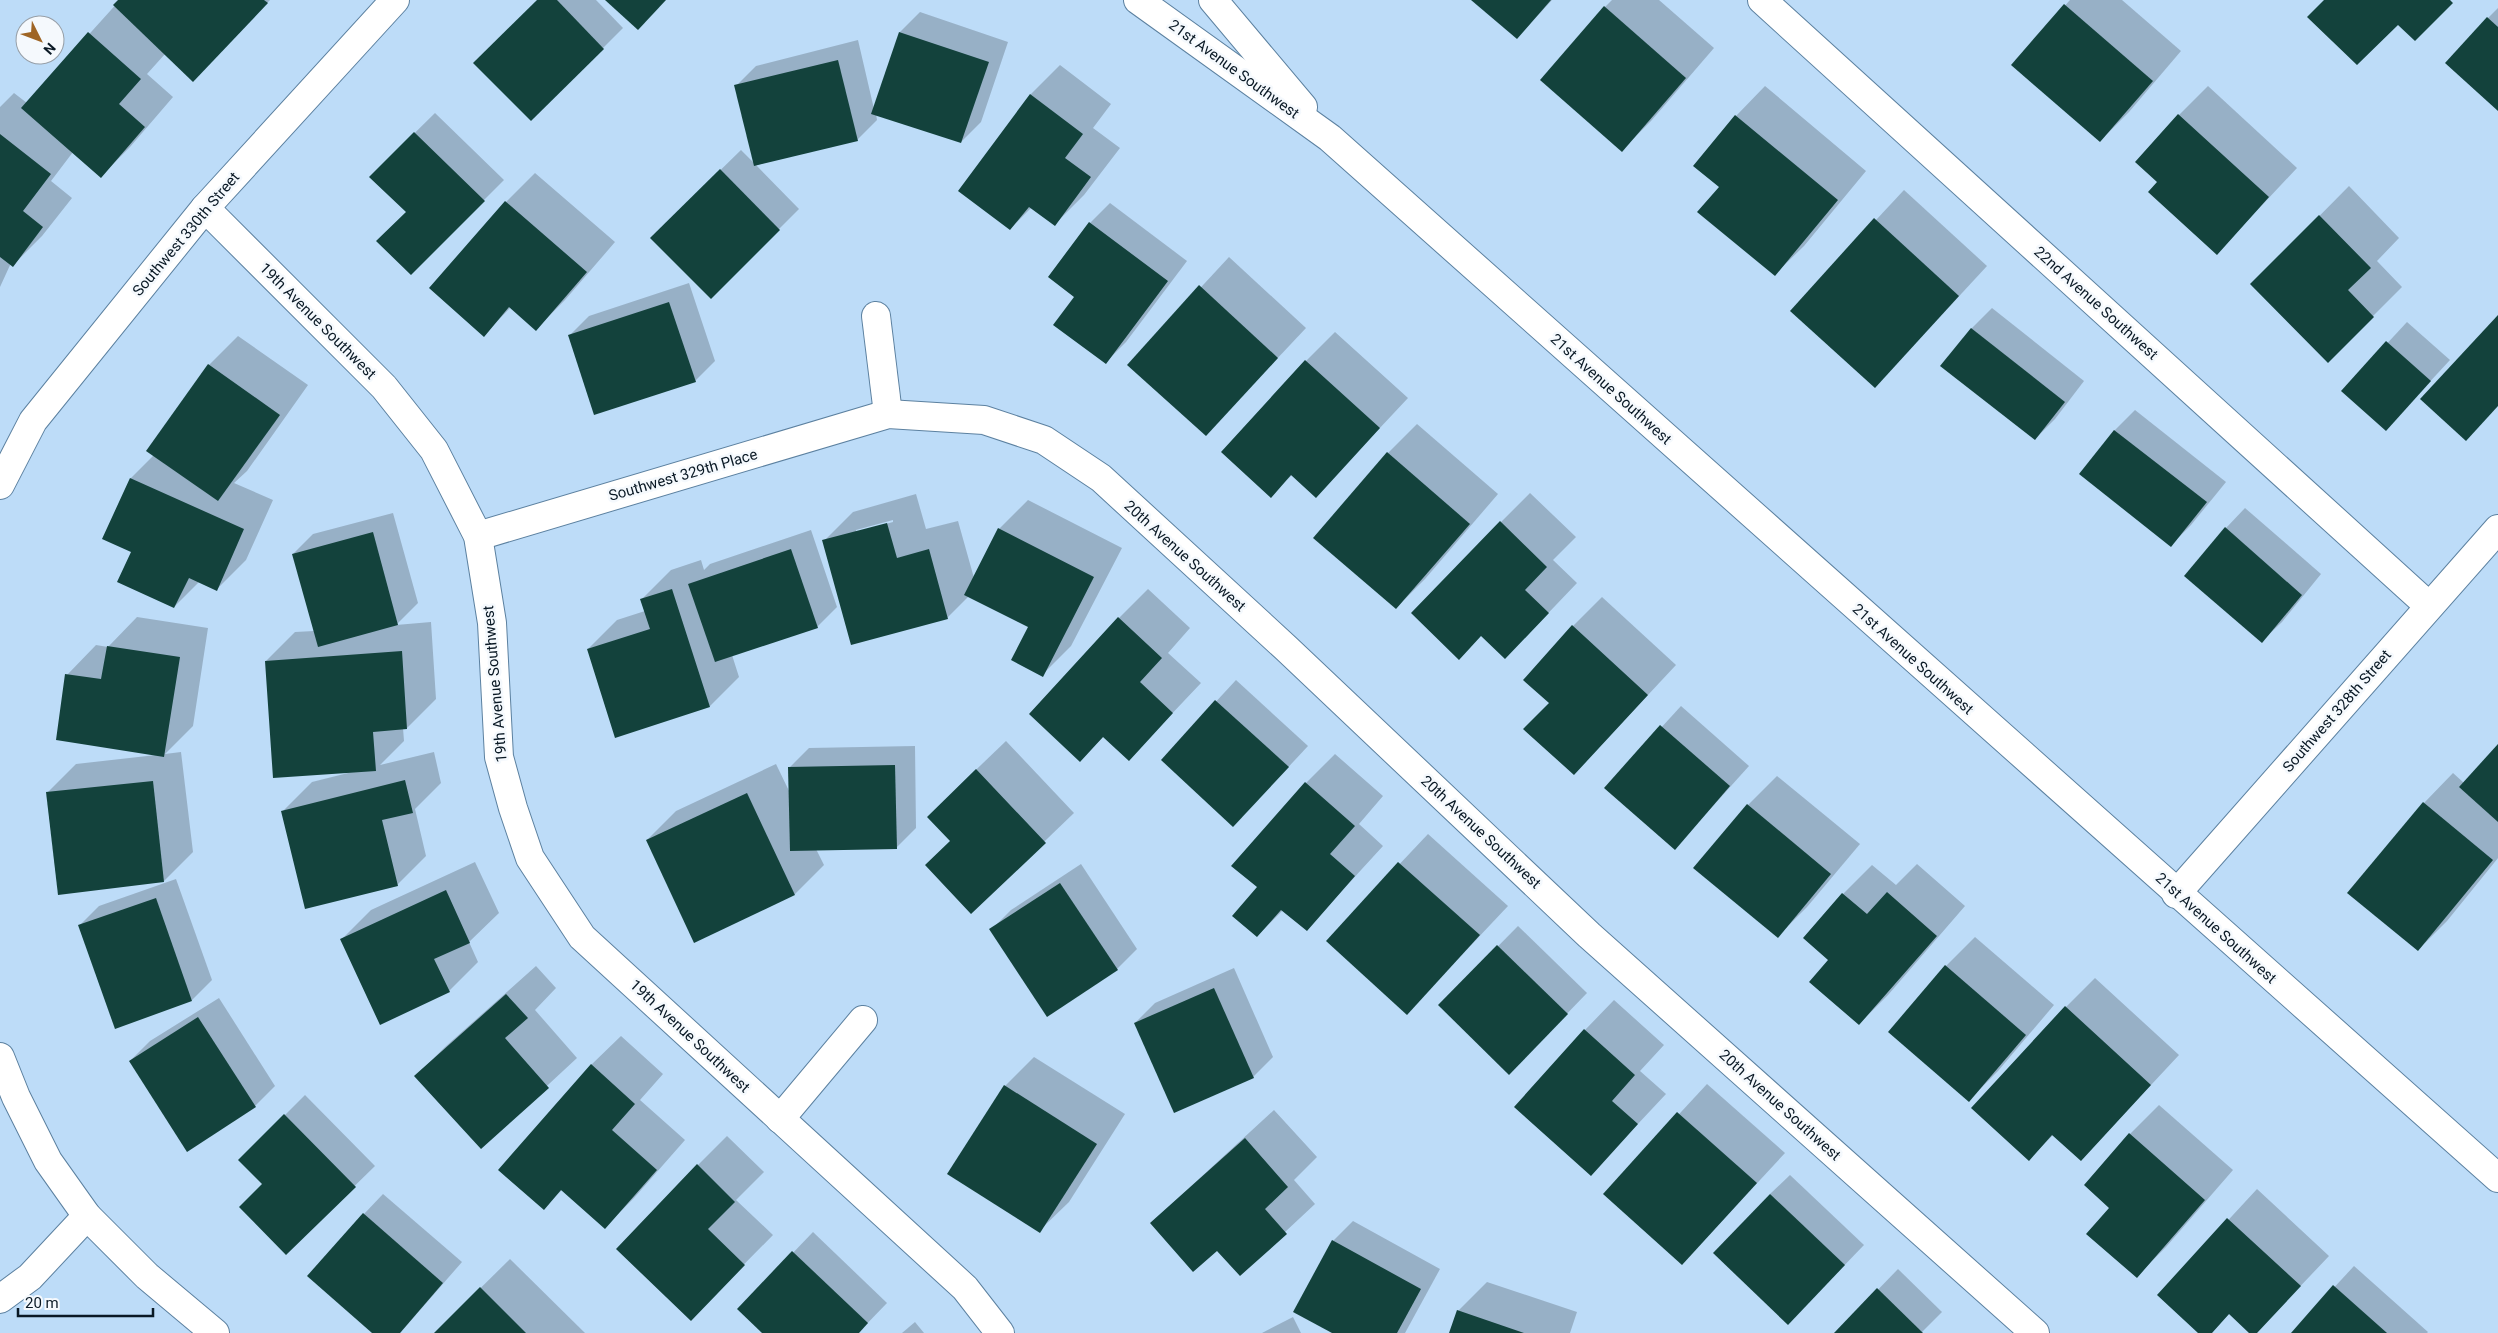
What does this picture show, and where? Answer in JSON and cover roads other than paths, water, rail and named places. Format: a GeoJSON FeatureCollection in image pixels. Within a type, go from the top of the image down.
{"type":"FeatureCollection","features":[{"type":"Feature","properties":{"kind":"street","name":"Southwest 330th Street"},"geometry":{"type":"LineString","coordinates":[[0,485],[33,421],[205,208],[395,0]]}},
{"type":"Feature","properties":{"kind":"street","name":"21st Avenue Southwest"},"geometry":{"type":"LineString","coordinates":[[1138,0],[1330,138],[2176,894],[2498,1178]]}},
{"type":"Feature","properties":{"kind":"street","name":"21st Avenue Southwest"},"geometry":{"type":"LineString","coordinates":[[1213,0],[1330,138]]}},
{"type":"Feature","properties":{"kind":"street","name":"22nd Avenue Southwest"},"geometry":{"type":"LineString","coordinates":[[1762,0],[2429,606]]}},
{"type":"Feature","properties":{"kind":"street","name":"19th Avenue Southwest"},"geometry":{"type":"LineString","coordinates":[[205,208],[384,387],[434,450],[478,536],[492,623],[499,757],[530,858],[582,937],[965,1288],[1000,1333]]}},
{"type":"Feature","properties":{"kind":"street"},"geometry":{"type":"LineString","coordinates":[[876,316],[888,414]]}},
{"type":"Feature","properties":{"kind":"street","name":"Southwest 329th Place"},"geometry":{"type":"LineString","coordinates":[[478,536],[888,414]]}},
{"type":"Feature","properties":{"kind":"street","name":"20th Avenue Southwest"},"geometry":{"type":"LineString","coordinates":[[888,414],[984,420],[1044,440],[1101,478],[1293,655],[1589,934],[2035,1333]]}},
{"type":"Feature","properties":{"kind":"street","name":"Southwest 328th Street"},"geometry":{"type":"LineString","coordinates":[[2176,894],[2498,528]]}},
{"type":"Feature","properties":{"kind":"street"},"geometry":{"type":"LineString","coordinates":[[780,1119],[863,1020]]}},
{"type":"Feature","properties":{"kind":"street"},"geometry":{"type":"LineString","coordinates":[[0,1057],[16,1097],[48,1161],[87,1216],[147,1276],[215,1333]]}},
{"type":"Feature","properties":{"kind":"street"},"geometry":{"type":"LineString","coordinates":[[0,1299],[30,1278],[87,1216]]}}]}
